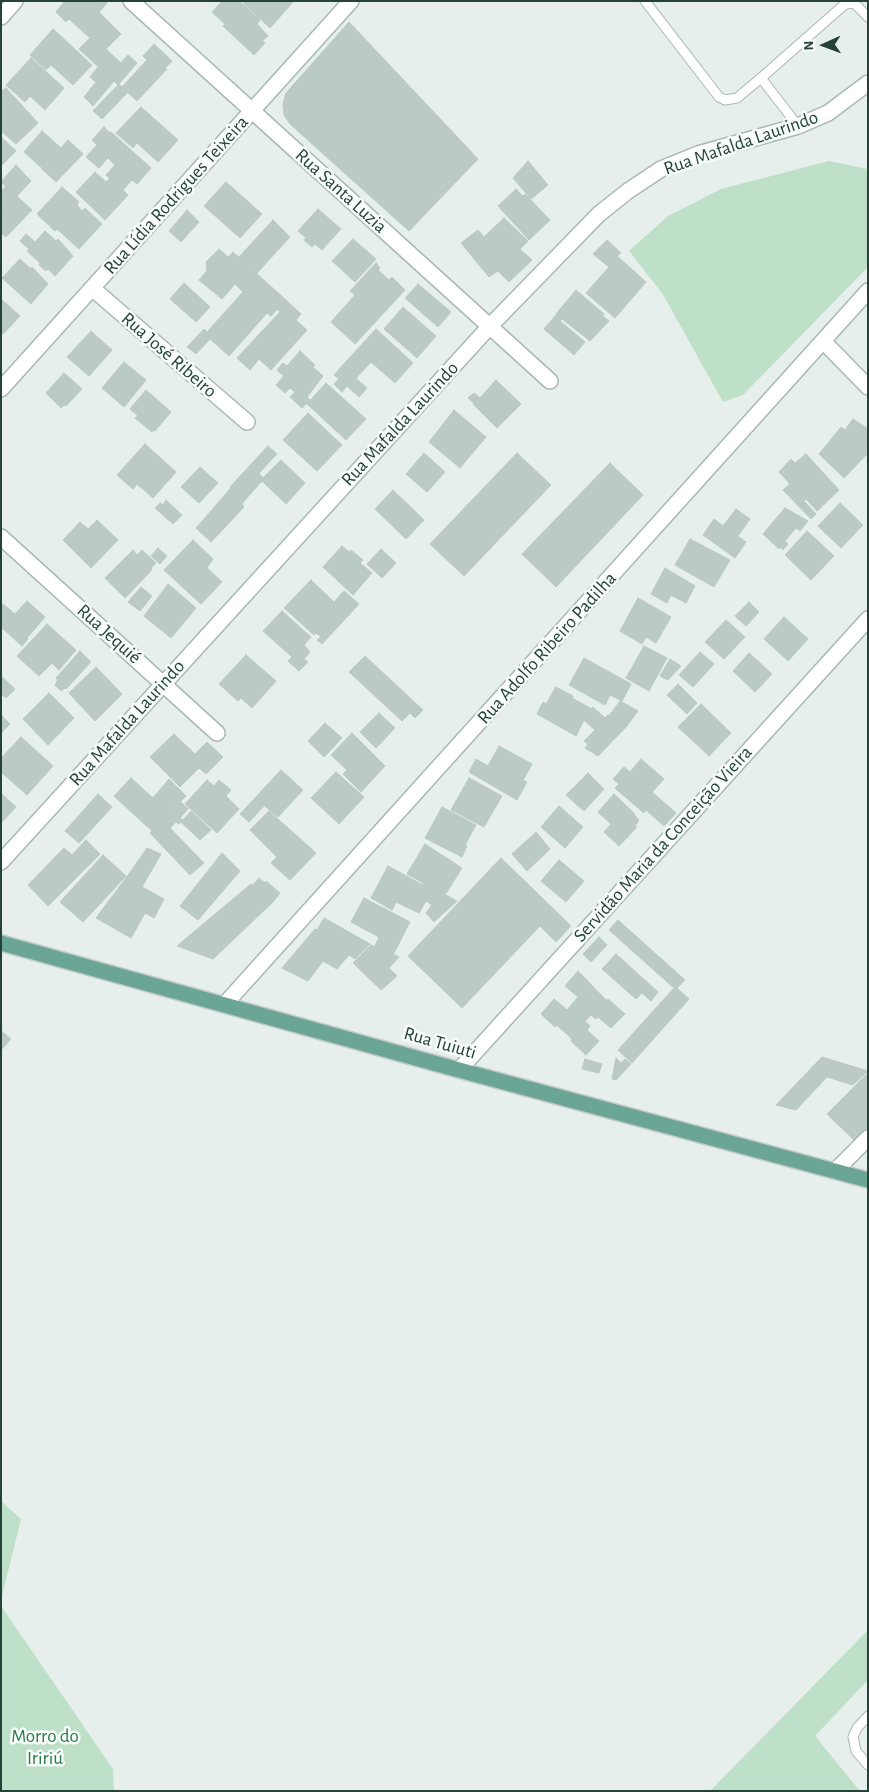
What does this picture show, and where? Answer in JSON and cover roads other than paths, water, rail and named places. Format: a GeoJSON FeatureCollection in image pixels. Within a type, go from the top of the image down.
{"type":"FeatureCollection","features":[{"type":"Feature","properties":{"kind":"main road","name":"Rua Tuiuti"},"geometry":{"type":"LineString","coordinates":[[1,943],[459,1070],[868,1180]]}},
{"type":"Feature","properties":{"kind":"street"},"geometry":{"type":"LineString","coordinates":[[1,17],[15,1]]}},
{"type":"Feature","properties":{"kind":"street","name":"Rua Santa Luzia"},"geometry":{"type":"LineString","coordinates":[[131,1],[550,381]]}},
{"type":"Feature","properties":{"kind":"street","name":"Rua Lídia Rodrigues Teixeira"},"geometry":{"type":"LineString","coordinates":[[1,390],[350,1]]}},
{"type":"Feature","properties":{"kind":"street","name":"Rua Mafalda Laurindo"},"geometry":{"type":"LineString","coordinates":[[1,862],[490,326],[600,214],[628,191],[661,169],[698,154],[798,126],[828,113],[868,82]]}},
{"type":"Feature","properties":{"kind":"street","name":"Rua José Ribeiro"},"geometry":{"type":"LineString","coordinates":[[92,288],[247,422]]}},
{"type":"Feature","properties":{"kind":"street","name":"Rua Adolfo Ribeiro Padilha"},"geometry":{"type":"LineString","coordinates":[[225,1004],[868,291]]}},
{"type":"Feature","properties":{"kind":"street"},"geometry":{"type":"LineString","coordinates":[[823,341],[868,388]]}},
{"type":"Feature","properties":{"kind":"street","name":"Rua Jequié"},"geometry":{"type":"LineString","coordinates":[[1,537],[217,733]]}},
{"type":"Feature","properties":{"kind":"street","name":"Servidão Maria da Conceição Vieira"},"geometry":{"type":"LineString","coordinates":[[459,1070],[868,619]]}},
{"type":"Feature","properties":{"kind":"street"},"geometry":{"type":"LineString","coordinates":[[835,1171],[868,1138]]}},
{"type":"Feature","properties":{"kind":"lane"},"geometry":{"type":"LineString","coordinates":[[646,1],[719,97],[724,100],[737,98],[844,5],[855,3],[868,17]]}},
{"type":"Feature","properties":{"kind":"lane"},"geometry":{"type":"LineString","coordinates":[[761,78],[798,126]]}},
{"type":"Feature","properties":{"kind":"lane"},"geometry":{"type":"LineString","coordinates":[[868,1716],[857,1728],[853,1737],[856,1751],[868,1765]]}},
{"type":"Feature","properties":{"kind":"park label","name":"Morro do Iririú"},"geometry":{"type":"Point","coordinates":[45,1747]}}]}
